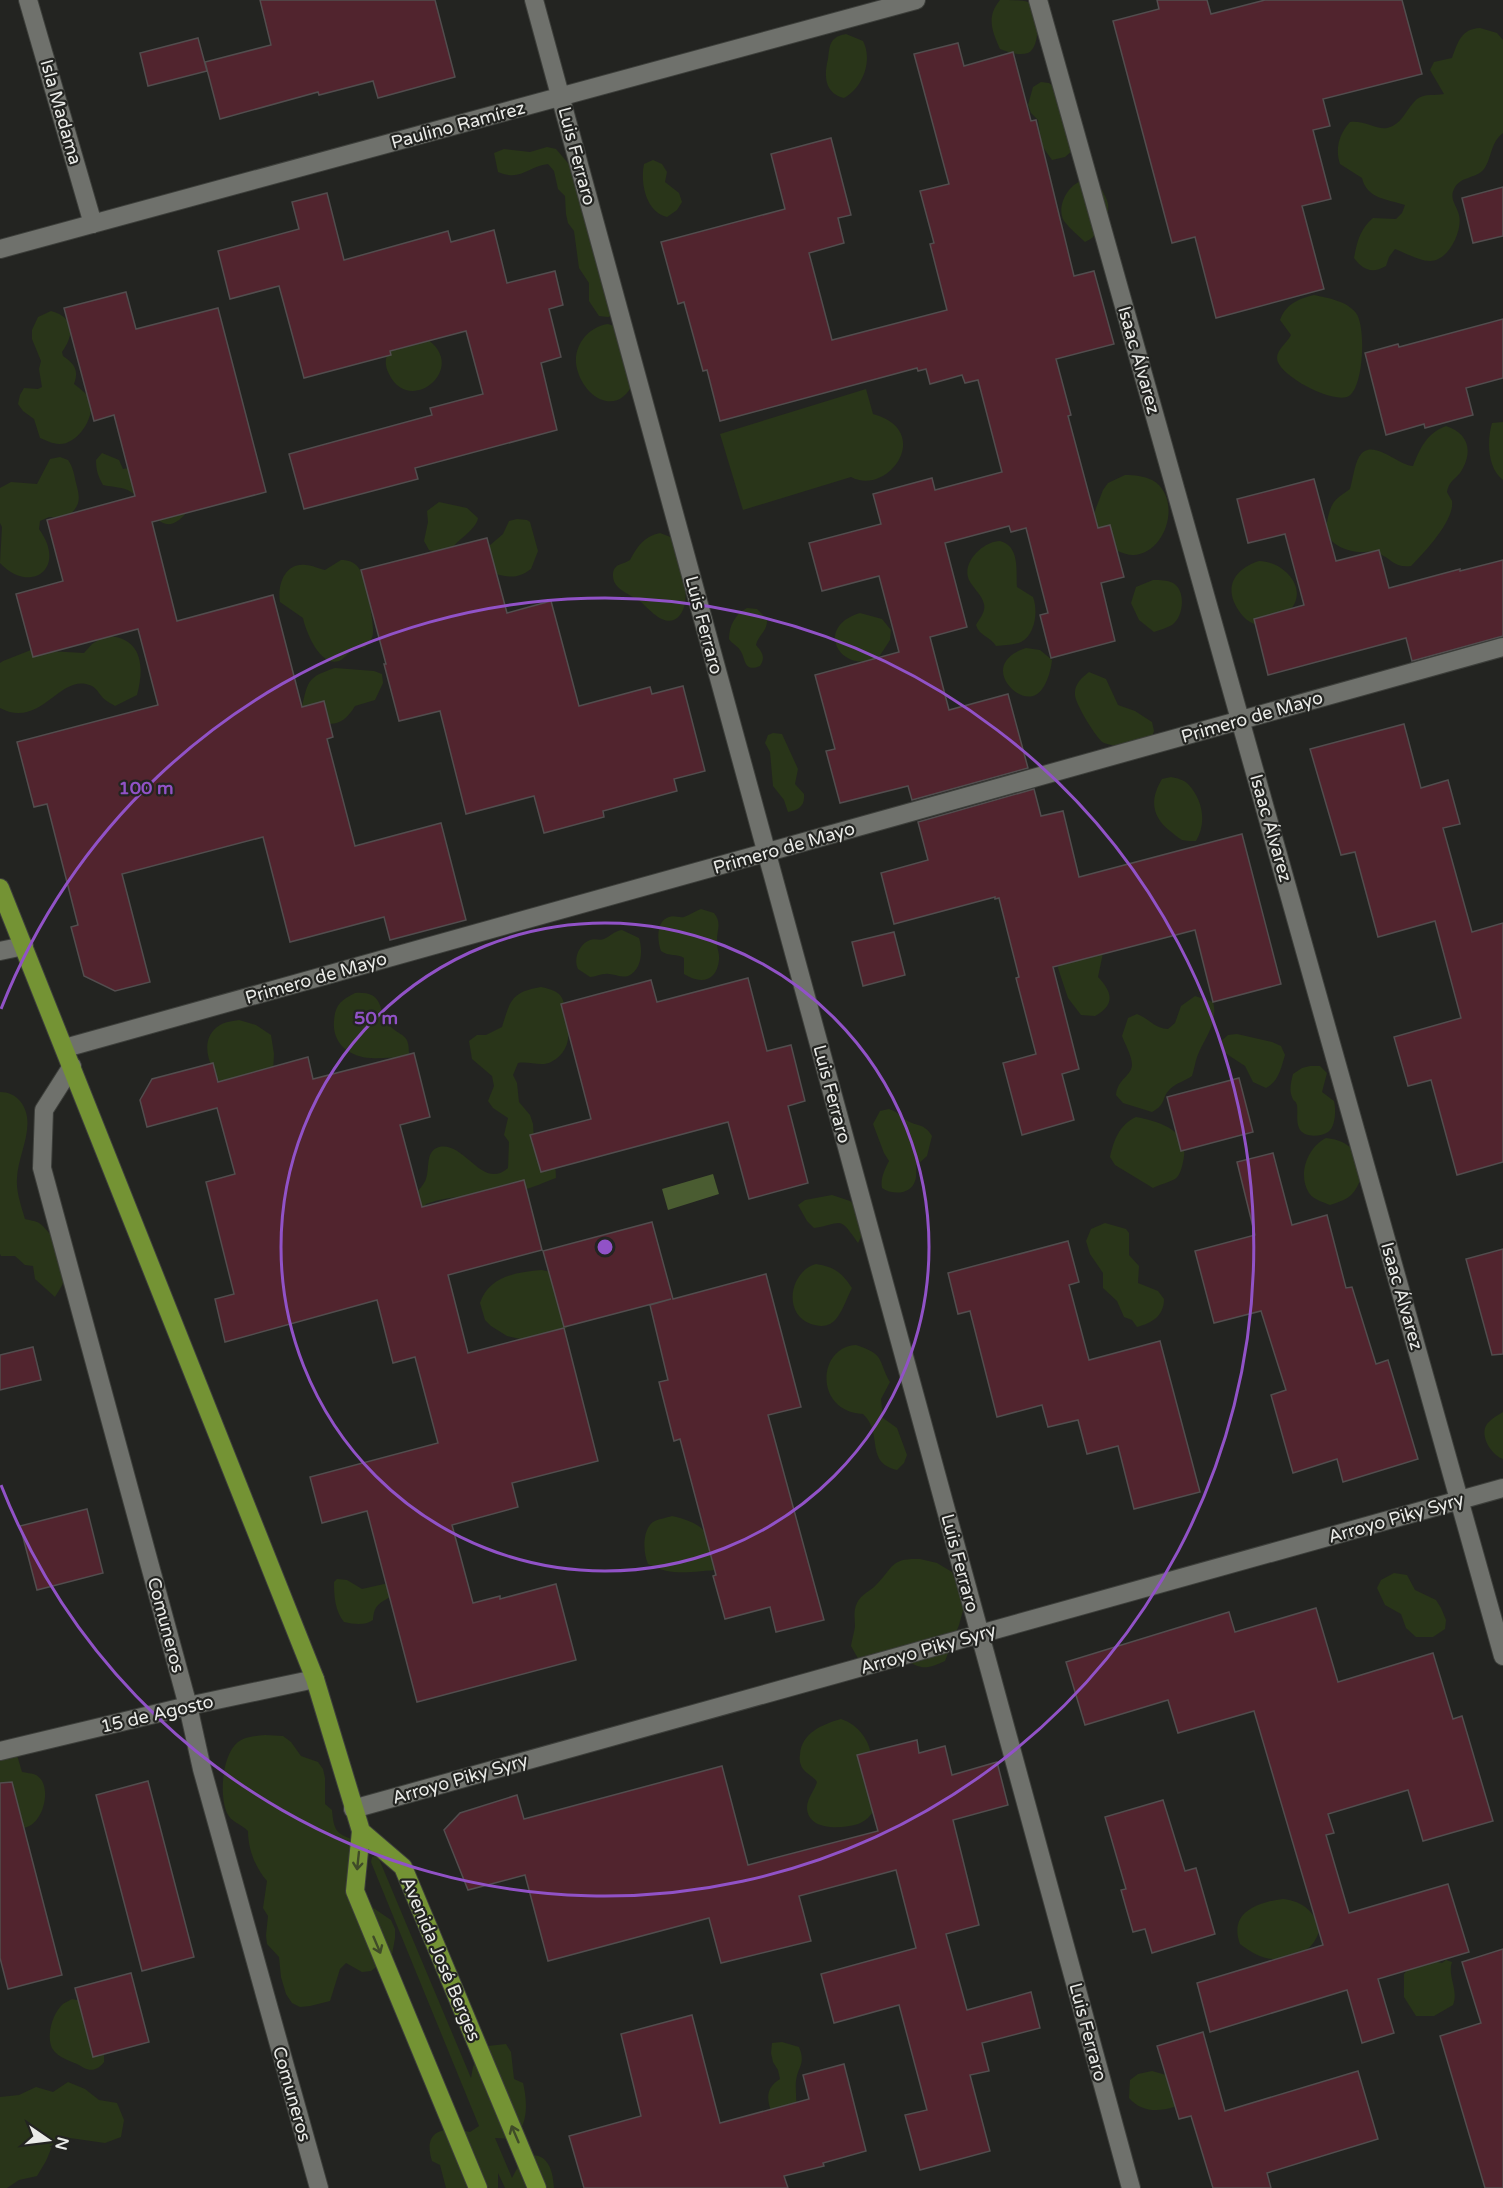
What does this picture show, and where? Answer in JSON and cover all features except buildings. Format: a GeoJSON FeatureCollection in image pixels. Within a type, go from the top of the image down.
{"type":"FeatureCollection","features":[{"type":"Feature","properties":{"kind":"main road"},"geometry":{"type":"LineString","coordinates":[[0,888],[315,1679],[361,1831],[355,1891],[478,2188]]}},
{"type":"Feature","properties":{"kind":"main road","name":"Avenida José Berges"},"geometry":{"type":"LineString","coordinates":[[361,1831],[403,1867],[537,2188]]}},
{"type":"Feature","properties":{"kind":"street","name":"Isla Madama"},"geometry":{"type":"LineString","coordinates":[[28,0],[93,224]]}},
{"type":"Feature","properties":{"kind":"street","name":"Luis Ferraro"},"geometry":{"type":"LineString","coordinates":[[534,0],[1131,2188]]}},
{"type":"Feature","properties":{"kind":"street","name":"Paulino Ramírez"},"geometry":{"type":"LineString","coordinates":[[0,249],[916,0]]}},
{"type":"Feature","properties":{"kind":"street","name":"Isaac Álvarez"},"geometry":{"type":"LineString","coordinates":[[1038,0],[1503,1656]]}},
{"type":"Feature","properties":{"kind":"street","name":"Primero de Mayo"},"geometry":{"type":"LineString","coordinates":[[65,1048],[1503,647]]}},
{"type":"Feature","properties":{"kind":"street"},"geometry":{"type":"LineString","coordinates":[[0,951],[24,946]]}},
{"type":"Feature","properties":{"kind":"street","name":"Comuneros"},"geometry":{"type":"LineString","coordinates":[[72,1066],[44,1110],[42,1168],[188,1706],[202,1769],[319,2188]]}},
{"type":"Feature","properties":{"kind":"street","name":"Arroyo Piky Syry"},"geometry":{"type":"LineString","coordinates":[[353,1809],[1503,1488]]}},
{"type":"Feature","properties":{"kind":"street","name":"15 de Agosto"},"geometry":{"type":"LineString","coordinates":[[0,1751],[188,1706],[315,1679]]}},
{"type":"Feature","properties":{"kind":"shaded area"},"geometry":{"type":"Polygon","coordinates":[[[1000,0],[1025,1],[1032,6],[1037,20],[1037,36],[1035,44],[1028,53],[1017,54],[1000,49],[993,30],[992,18],[1000,0]]]}},
{"type":"Feature","properties":{"kind":"shaded area"},"geometry":{"type":"Polygon","coordinates":[[[1480,28],[1497,33],[1503,40],[1503,133],[1493,146],[1484,169],[1477,175],[1460,182],[1454,189],[1453,199],[1460,221],[1457,236],[1449,250],[1437,260],[1422,260],[1395,249],[1386,266],[1368,270],[1354,258],[1362,231],[1373,218],[1396,219],[1402,213],[1405,205],[1373,194],[1368,190],[1362,178],[1340,164],[1338,147],[1343,132],[1350,122],[1387,128],[1396,124],[1420,97],[1444,94],[1430,70],[1434,62],[1452,58],[1461,37],[1468,31],[1480,28]]]}},
{"type":"Feature","properties":{"kind":"shaded area"},"geometry":{"type":"Polygon","coordinates":[[[846,34],[863,41],[867,57],[861,81],[844,98],[837,96],[829,88],[826,71],[829,49],[833,40],[846,34]]]}},
{"type":"Feature","properties":{"kind":"shaded area"},"geometry":{"type":"Polygon","coordinates":[[[1041,82],[1049,83],[1057,89],[1073,150],[1065,157],[1052,160],[1042,146],[1038,120],[1031,113],[1028,105],[1033,87],[1041,82]]]}},
{"type":"Feature","properties":{"kind":"shaded area"},"geometry":{"type":"Polygon","coordinates":[[[547,147],[556,149],[585,183],[616,315],[599,316],[589,301],[589,283],[579,268],[574,231],[568,223],[566,214],[565,196],[558,189],[554,171],[548,164],[513,175],[498,172],[494,153],[504,149],[530,152],[547,147]]]}},
{"type":"Feature","properties":{"kind":"shaded area"},"geometry":{"type":"Polygon","coordinates":[[[653,160],[662,164],[667,172],[665,182],[679,193],[682,202],[677,210],[667,217],[660,214],[649,203],[644,188],[644,164],[653,160]]]}},
{"type":"Feature","properties":{"kind":"shaded area"},"geometry":{"type":"Polygon","coordinates":[[[1081,181],[1102,190],[1108,204],[1107,216],[1102,227],[1095,236],[1085,242],[1064,221],[1061,210],[1067,192],[1081,181]]]}},
{"type":"Feature","properties":{"kind":"shaded area"},"geometry":{"type":"Polygon","coordinates":[[[1314,295],[1348,306],[1356,313],[1359,320],[1362,356],[1358,381],[1349,396],[1342,398],[1331,396],[1307,387],[1279,365],[1277,358],[1279,352],[1291,335],[1280,320],[1283,314],[1293,303],[1314,295]]]}},
{"type":"Feature","properties":{"kind":"shaded area"},"geometry":{"type":"Polygon","coordinates":[[[51,311],[64,317],[68,322],[70,333],[62,352],[63,356],[75,368],[74,384],[89,397],[91,404],[88,420],[79,434],[66,443],[59,444],[40,438],[34,419],[18,404],[24,388],[42,387],[39,369],[41,361],[32,339],[32,330],[38,317],[51,311]]]}},
{"type":"Feature","properties":{"kind":"shaded area"},"geometry":{"type":"Polygon","coordinates":[[[608,324],[617,327],[634,381],[628,392],[613,401],[596,397],[589,391],[582,382],[576,364],[578,348],[582,341],[593,330],[608,324]]]}},
{"type":"Feature","properties":{"kind":"shaded area"},"geometry":{"type":"Polygon","coordinates":[[[425,338],[438,349],[442,362],[439,373],[432,383],[422,389],[410,391],[398,386],[389,374],[386,359],[392,344],[425,338]]]}},
{"type":"Feature","properties":{"kind":"shaded area"},"geometry":{"type":"Polygon","coordinates":[[[866,389],[873,414],[891,422],[901,434],[903,447],[899,459],[891,470],[879,478],[865,481],[851,477],[743,510],[720,434],[866,389]]]}},
{"type":"Feature","properties":{"kind":"shaded area"},"geometry":{"type":"Polygon","coordinates":[[[1503,422],[1503,480],[1491,461],[1489,437],[1492,423],[1503,422]]]}},
{"type":"Feature","properties":{"kind":"shaded area"},"geometry":{"type":"Polygon","coordinates":[[[1446,426],[1463,437],[1468,454],[1461,472],[1448,487],[1447,492],[1452,501],[1449,517],[1438,536],[1411,566],[1397,564],[1376,552],[1359,552],[1335,544],[1328,535],[1327,529],[1330,510],[1337,499],[1350,489],[1357,461],[1364,451],[1377,450],[1413,466],[1418,453],[1429,437],[1446,426]]]}},
{"type":"Feature","properties":{"kind":"shaded area"},"geometry":{"type":"Polygon","coordinates":[[[102,453],[119,460],[123,469],[138,466],[187,512],[178,521],[170,524],[163,523],[128,490],[103,485],[96,464],[96,460],[102,453]]]}},
{"type":"Feature","properties":{"kind":"shaded area"},"geometry":{"type":"Polygon","coordinates":[[[60,457],[68,460],[72,468],[79,494],[78,502],[75,510],[67,518],[49,517],[40,521],[39,529],[47,543],[49,556],[47,566],[42,573],[33,577],[23,577],[11,572],[0,563],[2,527],[0,488],[11,482],[37,484],[50,459],[60,457]]]}},
{"type":"Feature","properties":{"kind":"shaded area"},"geometry":{"type":"Polygon","coordinates":[[[1125,475],[1152,480],[1161,488],[1167,499],[1169,511],[1167,524],[1155,545],[1145,552],[1133,555],[1121,553],[1102,544],[1093,518],[1103,490],[1108,483],[1125,475]]]}},
{"type":"Feature","properties":{"kind":"shaded area"},"geometry":{"type":"Polygon","coordinates":[[[439,502],[467,508],[478,518],[473,527],[447,555],[429,550],[424,541],[428,522],[427,511],[439,502]]]}},
{"type":"Feature","properties":{"kind":"shaded area"},"geometry":{"type":"Polygon","coordinates":[[[517,519],[530,522],[538,551],[531,569],[527,572],[515,576],[496,574],[489,546],[503,534],[509,521],[517,519]]]}},
{"type":"Feature","properties":{"kind":"shaded area"},"geometry":{"type":"Polygon","coordinates":[[[660,533],[673,538],[685,588],[684,607],[680,615],[670,621],[659,618],[641,602],[619,588],[613,574],[615,568],[630,560],[645,539],[660,533]]]}},
{"type":"Feature","properties":{"kind":"shaded area"},"geometry":{"type":"Polygon","coordinates":[[[1000,541],[1011,548],[1014,554],[1017,587],[1033,597],[1035,615],[1033,628],[1021,642],[996,646],[980,632],[976,625],[983,613],[984,604],[967,573],[971,560],[981,549],[1000,541]]]}},
{"type":"Feature","properties":{"kind":"shaded area"},"geometry":{"type":"Polygon","coordinates":[[[341,560],[352,562],[361,572],[373,632],[369,643],[364,648],[355,646],[343,659],[334,662],[321,655],[307,632],[303,618],[280,602],[279,595],[284,576],[293,567],[308,565],[325,570],[341,560]]]}},
{"type":"Feature","properties":{"kind":"shaded area"},"geometry":{"type":"Polygon","coordinates":[[[1259,561],[1268,562],[1284,570],[1295,584],[1297,592],[1296,601],[1288,612],[1257,625],[1246,620],[1239,611],[1234,603],[1232,587],[1237,574],[1259,561]]]}},
{"type":"Feature","properties":{"kind":"shaded area"},"geometry":{"type":"Polygon","coordinates":[[[1153,580],[1173,583],[1182,597],[1181,610],[1176,621],[1154,632],[1139,620],[1131,603],[1136,587],[1153,580]]]}},
{"type":"Feature","properties":{"kind":"shaded area"},"geometry":{"type":"Polygon","coordinates":[[[747,608],[757,609],[767,619],[766,627],[756,645],[763,660],[760,666],[755,668],[746,664],[740,650],[729,639],[734,621],[747,608]]]}},
{"type":"Feature","properties":{"kind":"shaded area"},"geometry":{"type":"Polygon","coordinates":[[[860,613],[882,619],[891,630],[890,640],[879,657],[866,661],[854,661],[844,656],[835,639],[837,629],[845,620],[860,613]]]}},
{"type":"Feature","properties":{"kind":"shaded area"},"geometry":{"type":"Polygon","coordinates":[[[105,636],[127,641],[138,655],[141,674],[137,695],[115,706],[104,699],[92,686],[76,684],[66,688],[37,708],[26,712],[14,713],[0,708],[0,663],[31,650],[84,653],[92,644],[105,636]]]}},
{"type":"Feature","properties":{"kind":"shaded area"},"geometry":{"type":"Polygon","coordinates":[[[1026,648],[1040,650],[1052,660],[1044,686],[1033,696],[1017,693],[1005,680],[1003,671],[1005,663],[1012,655],[1026,648]]]}},
{"type":"Feature","properties":{"kind":"shaded area"},"geometry":{"type":"Polygon","coordinates":[[[335,668],[374,671],[382,674],[383,683],[375,700],[355,706],[342,720],[329,724],[316,719],[302,707],[308,685],[314,677],[335,668]]]}},
{"type":"Feature","properties":{"kind":"shaded area"},"geometry":{"type":"Polygon","coordinates":[[[1089,672],[1106,679],[1118,705],[1135,711],[1152,722],[1154,731],[1151,740],[1122,746],[1104,743],[1101,740],[1082,713],[1075,695],[1079,682],[1089,672]]]}},
{"type":"Feature","properties":{"kind":"shaded area"},"geometry":{"type":"Polygon","coordinates":[[[782,734],[798,769],[795,784],[804,794],[800,807],[788,812],[784,800],[773,786],[770,752],[765,743],[768,735],[782,734]]]}},
{"type":"Feature","properties":{"kind":"shaded area"},"geometry":{"type":"Polygon","coordinates":[[[1171,777],[1188,784],[1200,804],[1202,827],[1196,841],[1179,838],[1164,825],[1156,813],[1154,800],[1158,786],[1162,779],[1171,777]]]}},
{"type":"Feature","properties":{"kind":"shaded area"},"geometry":{"type":"Polygon","coordinates":[[[701,909],[714,913],[718,920],[719,957],[715,973],[712,977],[702,980],[684,974],[684,958],[661,951],[658,936],[665,919],[671,916],[684,917],[701,909]]]}},
{"type":"Feature","properties":{"kind":"shaded area"},"geometry":{"type":"Polygon","coordinates":[[[622,930],[639,938],[641,954],[639,965],[633,973],[628,976],[606,974],[590,977],[578,969],[577,956],[580,948],[586,942],[592,939],[604,939],[622,930]]]}},
{"type":"Feature","properties":{"kind":"shaded area"},"geometry":{"type":"Polygon","coordinates":[[[1103,953],[1098,977],[1109,993],[1109,1002],[1095,1016],[1081,1015],[1068,998],[1058,968],[1061,958],[1103,953]]]}},
{"type":"Feature","properties":{"kind":"shaded area"},"geometry":{"type":"Polygon","coordinates":[[[541,987],[550,989],[561,996],[566,1012],[568,1040],[563,1052],[551,1062],[518,1063],[513,1075],[517,1083],[519,1102],[530,1115],[533,1124],[534,1142],[555,1159],[556,1178],[520,1191],[437,1201],[426,1204],[421,1213],[415,1194],[426,1179],[430,1156],[435,1149],[448,1147],[457,1151],[490,1174],[499,1173],[508,1168],[509,1142],[504,1135],[508,1118],[493,1108],[488,1101],[494,1086],[492,1076],[472,1059],[469,1041],[477,1035],[486,1035],[502,1027],[513,999],[523,992],[541,987]]]}},
{"type":"Feature","properties":{"kind":"shaded area"},"geometry":{"type":"Polygon","coordinates":[[[355,993],[372,995],[379,1004],[386,1021],[406,1039],[409,1053],[403,1060],[363,1057],[349,1052],[339,1042],[334,1029],[337,1007],[355,993]]]}},
{"type":"Feature","properties":{"kind":"shaded area"},"geometry":{"type":"Polygon","coordinates":[[[1195,996],[1213,1002],[1214,1017],[1197,1057],[1192,1076],[1170,1089],[1162,1104],[1152,1112],[1123,1103],[1116,1095],[1119,1085],[1132,1065],[1122,1036],[1128,1018],[1137,1014],[1159,1027],[1168,1029],[1175,1023],[1181,1006],[1195,996]]]}},
{"type":"Feature","properties":{"kind":"shaded area"},"geometry":{"type":"Polygon","coordinates":[[[239,1020],[256,1025],[271,1035],[274,1054],[272,1092],[223,1086],[210,1064],[207,1047],[213,1031],[227,1022],[239,1020]]]}},
{"type":"Feature","properties":{"kind":"shaded area"},"geometry":{"type":"Polygon","coordinates":[[[1237,1034],[1281,1046],[1285,1055],[1281,1069],[1274,1082],[1266,1088],[1253,1082],[1245,1066],[1222,1051],[1221,1041],[1228,1035],[1237,1034]]]}},
{"type":"Feature","properties":{"kind":"shaded area"},"geometry":{"type":"Polygon","coordinates":[[[1310,1066],[1320,1066],[1327,1073],[1322,1092],[1335,1104],[1335,1117],[1331,1130],[1317,1136],[1304,1134],[1299,1128],[1297,1105],[1291,1092],[1293,1074],[1310,1066]]]}},
{"type":"Feature","properties":{"kind":"shaded area"},"geometry":{"type":"Polygon","coordinates":[[[0,1092],[16,1097],[25,1110],[27,1128],[18,1168],[18,1193],[25,1219],[38,1222],[44,1227],[56,1244],[62,1258],[66,1270],[65,1277],[55,1297],[35,1279],[33,1266],[25,1265],[15,1256],[1,1256],[0,1254],[0,1092]]]}},
{"type":"Feature","properties":{"kind":"shaded area"},"geometry":{"type":"Polygon","coordinates":[[[889,1109],[923,1127],[932,1136],[927,1156],[916,1166],[913,1186],[896,1193],[882,1188],[882,1178],[889,1161],[873,1124],[880,1111],[889,1109]]]}},
{"type":"Feature","properties":{"kind":"shaded area"},"geometry":{"type":"Polygon","coordinates":[[[1136,1117],[1164,1125],[1178,1135],[1184,1151],[1181,1169],[1175,1179],[1153,1188],[1115,1165],[1110,1157],[1116,1139],[1125,1124],[1136,1117]]]}},
{"type":"Feature","properties":{"kind":"shaded area"},"geometry":{"type":"Polygon","coordinates":[[[1326,1138],[1342,1142],[1352,1149],[1363,1174],[1351,1195],[1330,1205],[1309,1193],[1304,1178],[1306,1162],[1310,1154],[1326,1138]]]}},
{"type":"Feature","properties":{"kind":"shaded area"},"geometry":{"type":"Polygon","coordinates":[[[713,1174],[719,1194],[668,1210],[662,1189],[713,1174]]]}},
{"type":"Feature","properties":{"kind":"shaded area"},"geometry":{"type":"Polygon","coordinates":[[[832,1195],[850,1201],[863,1212],[864,1231],[858,1243],[843,1224],[835,1223],[814,1228],[798,1205],[805,1200],[832,1195]]]}},
{"type":"Feature","properties":{"kind":"shaded area"},"geometry":{"type":"Polygon","coordinates":[[[1105,1223],[1126,1229],[1129,1233],[1129,1255],[1139,1266],[1138,1283],[1158,1291],[1164,1299],[1162,1310],[1156,1318],[1137,1327],[1132,1320],[1124,1317],[1117,1301],[1103,1288],[1103,1273],[1090,1254],[1086,1241],[1091,1229],[1105,1223]]]}},
{"type":"Feature","properties":{"kind":"shaded area"},"geometry":{"type":"Polygon","coordinates":[[[816,1264],[837,1272],[852,1288],[837,1317],[825,1326],[813,1325],[802,1319],[793,1302],[795,1283],[807,1268],[816,1264]]]}},
{"type":"Feature","properties":{"kind":"shaded area"},"geometry":{"type":"Polygon","coordinates":[[[542,1270],[551,1272],[572,1321],[563,1332],[525,1340],[507,1336],[485,1320],[480,1303],[490,1287],[497,1281],[514,1274],[542,1270]]]}},
{"type":"Feature","properties":{"kind":"shaded area"},"geometry":{"type":"Polygon","coordinates":[[[856,1345],[877,1355],[890,1382],[881,1399],[883,1418],[897,1428],[907,1455],[904,1463],[897,1470],[881,1461],[877,1454],[873,1430],[863,1414],[847,1411],[836,1403],[829,1392],[826,1380],[828,1367],[834,1356],[843,1348],[856,1345]]]}},
{"type":"Feature","properties":{"kind":"shaded area"},"geometry":{"type":"Polygon","coordinates":[[[1503,1412],[1503,1459],[1494,1453],[1484,1434],[1487,1424],[1503,1412]]]}},
{"type":"Feature","properties":{"kind":"shaded area"},"geometry":{"type":"Polygon","coordinates":[[[672,1516],[694,1523],[707,1534],[726,1570],[678,1572],[658,1569],[648,1564],[644,1548],[649,1526],[653,1522],[672,1516]]]}},
{"type":"Feature","properties":{"kind":"shaded area"},"geometry":{"type":"Polygon","coordinates":[[[920,1559],[937,1563],[952,1572],[964,1607],[945,1661],[921,1667],[907,1660],[864,1669],[851,1646],[857,1603],[894,1564],[903,1560],[920,1559]]]}},
{"type":"Feature","properties":{"kind":"shaded area"},"geometry":{"type":"Polygon","coordinates":[[[1394,1573],[1407,1575],[1415,1590],[1436,1600],[1446,1620],[1445,1629],[1433,1637],[1416,1637],[1406,1628],[1401,1614],[1385,1605],[1377,1588],[1381,1580],[1394,1573]]]}},
{"type":"Feature","properties":{"kind":"shaded area"},"geometry":{"type":"Polygon","coordinates":[[[337,1579],[347,1580],[362,1589],[384,1584],[393,1586],[390,1597],[374,1611],[373,1620],[363,1624],[351,1623],[344,1622],[337,1608],[334,1582],[337,1579]]]}},
{"type":"Feature","properties":{"kind":"shaded area"},"geometry":{"type":"Polygon","coordinates":[[[841,1719],[860,1731],[868,1743],[871,1766],[864,1784],[875,1808],[868,1818],[858,1824],[835,1827],[819,1824],[809,1815],[807,1804],[817,1782],[803,1769],[800,1757],[801,1747],[809,1735],[820,1727],[841,1719]]]}},
{"type":"Feature","properties":{"kind":"shaded area"},"geometry":{"type":"Polygon","coordinates":[[[265,1735],[283,1736],[291,1742],[301,1756],[318,1762],[323,1769],[325,1804],[332,1810],[335,1827],[344,1836],[356,1841],[357,1881],[369,1905],[391,1920],[395,1929],[392,1955],[371,1971],[362,1972],[346,1963],[340,1969],[330,2001],[310,2006],[300,2007],[292,2003],[286,1994],[279,1957],[267,1944],[268,1916],[263,1908],[267,1881],[253,1858],[248,1831],[231,1819],[227,1813],[223,1796],[225,1765],[233,1748],[244,1739],[265,1735]]]}},
{"type":"Feature","properties":{"kind":"shaded area"},"geometry":{"type":"Polygon","coordinates":[[[0,1755],[17,1755],[22,1772],[36,1775],[44,1787],[44,1805],[36,1821],[30,1826],[17,1828],[0,1822],[0,1755]]]}},
{"type":"Feature","properties":{"kind":"shaded area"},"geometry":{"type":"Polygon","coordinates":[[[372,1857],[379,1859],[471,2078],[480,2050],[488,2046],[506,2044],[511,2052],[514,2079],[523,2083],[526,2114],[516,2134],[510,2138],[495,2138],[512,2178],[523,2157],[538,2156],[547,2162],[550,2168],[554,2188],[505,2188],[498,2173],[498,2188],[446,2188],[440,2165],[432,2161],[430,2142],[433,2136],[444,2130],[470,2132],[479,2126],[371,1862],[372,1857]]]}},
{"type":"Feature","properties":{"kind":"shaded area"},"geometry":{"type":"Polygon","coordinates":[[[1283,1899],[1303,1905],[1312,1914],[1319,1932],[1312,1945],[1293,1956],[1272,1959],[1259,1956],[1240,1944],[1237,1933],[1242,1916],[1256,1906],[1283,1899]]]}},
{"type":"Feature","properties":{"kind":"shaded area"},"geometry":{"type":"Polygon","coordinates":[[[1446,1960],[1452,1962],[1451,1973],[1455,1994],[1453,2005],[1434,2016],[1416,2016],[1404,1997],[1404,1974],[1407,1970],[1433,1961],[1442,1963],[1446,1960]]]}},
{"type":"Feature","properties":{"kind":"shaded area"},"geometry":{"type":"Polygon","coordinates":[[[72,1999],[81,2001],[104,2049],[104,2062],[95,2069],[87,2069],[58,2055],[50,2041],[51,2027],[59,2008],[72,1999]]]}},
{"type":"Feature","properties":{"kind":"shaded area"},"geometry":{"type":"Polygon","coordinates":[[[782,2042],[799,2047],[801,2053],[802,2061],[796,2081],[796,2106],[771,2111],[768,2101],[770,2089],[780,2079],[771,2053],[772,2043],[782,2042]]]}},
{"type":"Feature","properties":{"kind":"shaded area"},"geometry":{"type":"Polygon","coordinates":[[[1152,2071],[1173,2077],[1184,2094],[1174,2107],[1150,2110],[1139,2106],[1129,2098],[1130,2080],[1138,2074],[1152,2071]]]}},
{"type":"Feature","properties":{"kind":"shaded area"},"geometry":{"type":"Polygon","coordinates":[[[68,2082],[85,2089],[99,2100],[117,2103],[124,2120],[121,2137],[105,2143],[70,2138],[53,2144],[37,2176],[19,2180],[7,2188],[0,2188],[0,2097],[19,2095],[36,2087],[53,2092],[68,2082]]]}}]}
